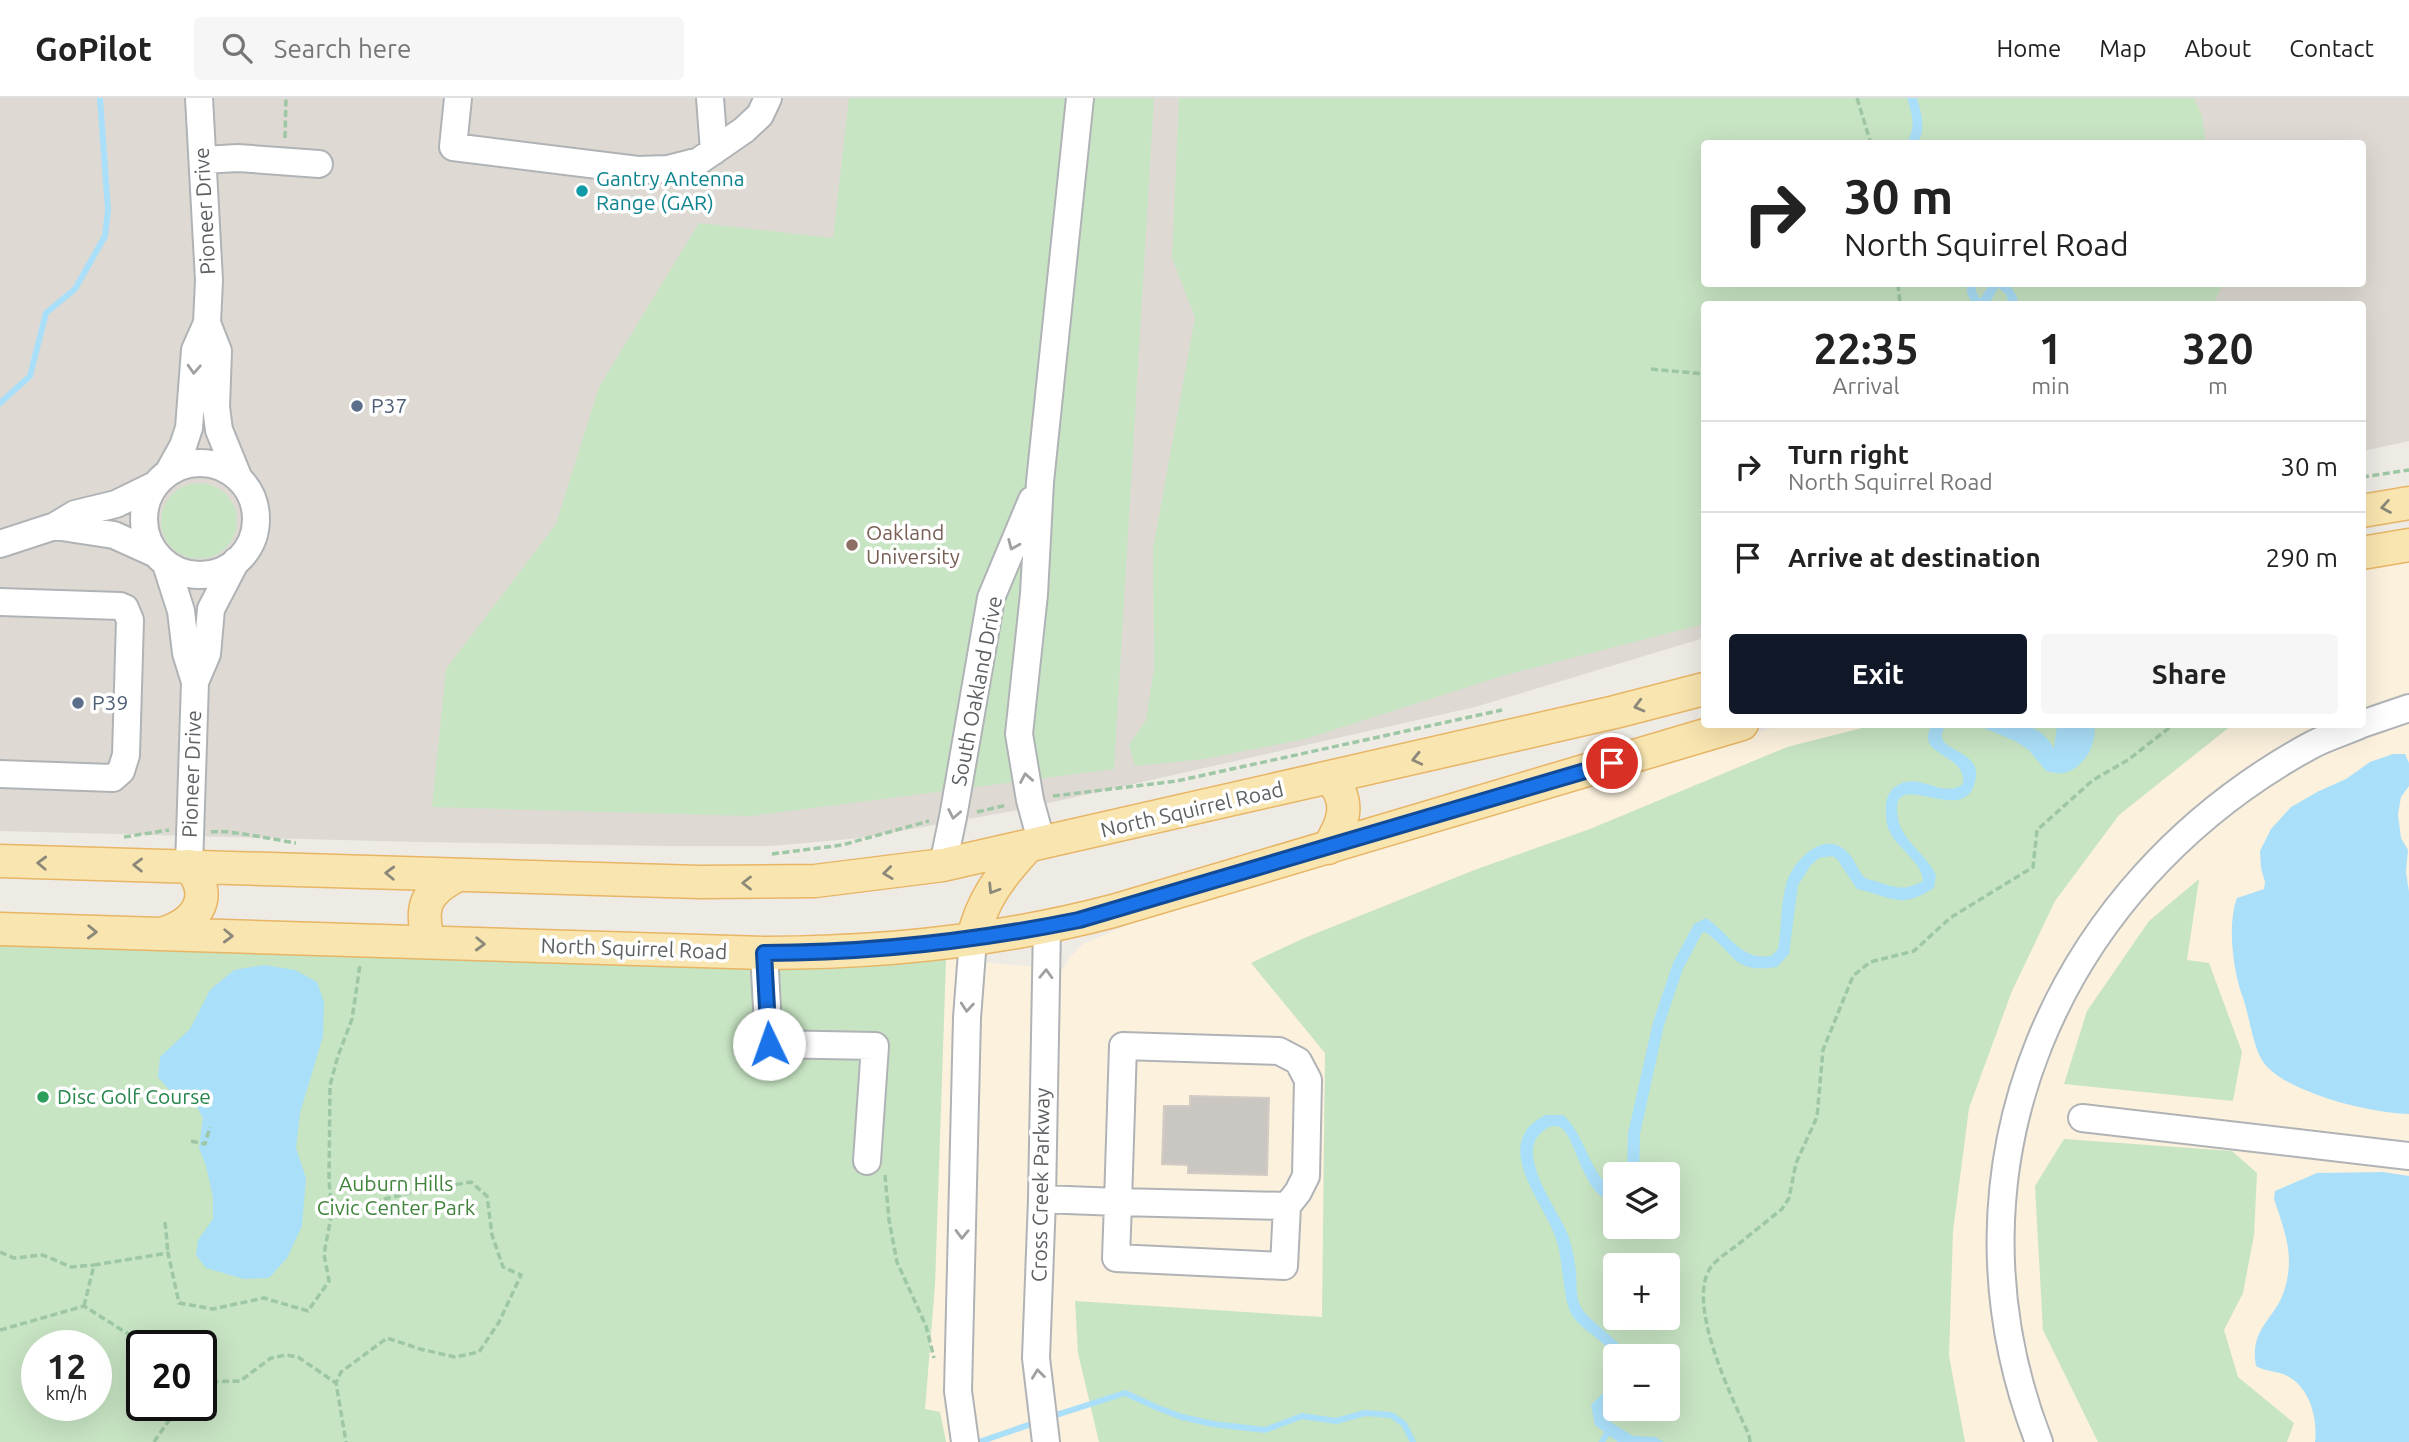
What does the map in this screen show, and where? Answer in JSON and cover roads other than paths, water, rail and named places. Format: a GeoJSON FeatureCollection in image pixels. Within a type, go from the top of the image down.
{"type":"FeatureCollection","features":[{"type":"Feature","properties":{"kind":"main road"},"geometry":{"type":"LineString","coordinates":[[2366,510],[2409,503]]}},
{"type":"Feature","properties":{"kind":"main road"},"geometry":{"type":"LineString","coordinates":[[2366,552],[2409,545]]}},
{"type":"Feature","properties":{"kind":"main road","name":"North Squirrel Road"},"geometry":{"type":"LineString","coordinates":[[0,861],[780,883],[884,874],[1035,846],[1331,779],[1701,690]]}},
{"type":"Feature","properties":{"kind":"main road","name":"North Squirrel Road"},"geometry":{"type":"LineString","coordinates":[[0,929],[764,953],[874,950],[973,939],[1047,927],[1124,908],[1729,728]]}},
{"type":"Feature","properties":{"kind":"main road"},"geometry":{"type":"LineString","coordinates":[[1328,848],[1343,819],[1345,807],[1342,796],[1331,779]]}},
{"type":"Feature","properties":{"kind":"main road"},"geometry":{"type":"LineString","coordinates":[[973,939],[980,911],[988,896],[1009,866],[1035,846]]}},
{"type":"Feature","properties":{"kind":"main road"},"geometry":{"type":"LineString","coordinates":[[160,934],[176,930],[186,923],[200,905],[201,883],[190,866]]}},
{"type":"Feature","properties":{"kind":"main road"},"geometry":{"type":"LineString","coordinates":[[429,942],[424,909],[436,888],[458,875]]}},
{"type":"Feature","properties":{"kind":"street","name":"Pioneer Drive"},"geometry":{"type":"LineString","coordinates":[[162,479],[187,438],[191,418],[195,350],[207,323],[209,280],[199,98]]}},
{"type":"Feature","properties":{"kind":"street"},"geometry":{"type":"LineString","coordinates":[[458,98],[453,147],[638,170],[668,169],[699,161],[760,115],[768,98]]}},
{"type":"Feature","properties":{"kind":"street"},"geometry":{"type":"LineString","coordinates":[[710,98],[714,151]]}},
{"type":"Feature","properties":{"kind":"street","name":"South Oakland Drive"},"geometry":{"type":"LineString","coordinates":[[1035,846],[1018,734],[1034,594],[1040,482],[1080,98]]}},
{"type":"Feature","properties":{"kind":"street"},"geometry":{"type":"LineString","coordinates":[[203,160],[238,158],[319,164]]}},
{"type":"Feature","properties":{"kind":"street","name":"Pioneer Drive"},"geometry":{"type":"LineString","coordinates":[[207,323],[218,351],[216,407],[219,430],[239,479]]}},
{"type":"Feature","properties":{"kind":"street"},"geometry":{"type":"LineString","coordinates":[[0,544],[55,526],[75,514],[116,504],[184,465],[202,463],[222,468],[239,479],[254,505],[255,526],[249,545],[236,561],[220,571],[202,575],[183,573],[114,535],[55,526]]}},
{"type":"Feature","properties":{"kind":"street"},"geometry":{"type":"LineString","coordinates":[[161,559],[147,537],[144,519],[147,501],[162,479]]}},
{"type":"Feature","properties":{"kind":"street","name":"South Oakland Drive"},"geometry":{"type":"LineString","coordinates":[[943,865],[991,598],[1040,482]]}},
{"type":"Feature","properties":{"kind":"street","name":"Pioneer Drive"},"geometry":{"type":"LineString","coordinates":[[161,559],[181,611],[186,653],[195,682],[190,866]]}},
{"type":"Feature","properties":{"kind":"street","name":"Pioneer Drive"},"geometry":{"type":"LineString","coordinates":[[195,682],[207,654],[211,610],[236,561]]}},
{"type":"Feature","properties":{"kind":"street"},"geometry":{"type":"LineString","coordinates":[[0,602],[120,606],[125,608],[130,620],[126,755],[121,771],[113,778],[0,775]]}},
{"type":"Feature","properties":{"kind":"street"},"geometry":{"type":"LineString","coordinates":[[2366,723],[2409,708]]}},
{"type":"Feature","properties":{"kind":"street"},"geometry":{"type":"LineString","coordinates":[[2039,1442],[2019,1382],[2010,1338],[2001,1247],[2003,1202],[2016,1113],[2042,1038],[2067,985],[2114,910],[2144,874],[2177,841],[2247,785],[2310,746],[2353,728]]}},
{"type":"Feature","properties":{"kind":"street","name":"Cross Creek Parkway"},"geometry":{"type":"LineString","coordinates":[[1046,1442],[1036,1358],[1047,927]]}},
{"type":"Feature","properties":{"kind":"street"},"geometry":{"type":"LineString","coordinates":[[965,1442],[958,1391],[967,1017],[973,939]]}},
{"type":"Feature","properties":{"kind":"street"},"geometry":{"type":"LineString","coordinates":[[764,953],[769,1044],[875,1046],[867,1161]]}},
{"type":"Feature","properties":{"kind":"street"},"geometry":{"type":"LineString","coordinates":[[1123,1046],[1279,1051],[1298,1061],[1308,1080],[1306,1176],[1287,1206],[1284,1266],[1116,1258],[1118,1202],[1123,1046]]}},
{"type":"Feature","properties":{"kind":"street"},"geometry":{"type":"LineString","coordinates":[[2082,1118],[2409,1156]]}},
{"type":"Feature","properties":{"kind":"street"},"geometry":{"type":"LineString","coordinates":[[1042,1199],[1287,1206]]}},
{"type":"Feature","properties":{"kind":"water"},"geometry":{"type":"Polygon","coordinates":[[[1907,98],[1917,98],[1922,121],[1919,140],[1908,140],[1912,132],[1912,116],[1907,98]]]}},
{"type":"Feature","properties":{"kind":"water"},"geometry":{"type":"Polygon","coordinates":[[[1967,287],[1976,287],[1980,299],[1988,287],[2011,287],[2018,301],[2008,301],[2006,294],[1998,288],[1991,301],[1971,301],[1967,287]]]}},
{"type":"Feature","properties":{"kind":"water"},"geometry":{"type":"Polygon","coordinates":[[[1931,728],[1945,728],[1943,740],[1970,760],[1975,767],[1976,776],[1971,792],[1961,799],[1949,800],[1909,794],[1901,797],[1897,807],[1901,828],[1936,875],[1934,888],[1912,899],[1888,898],[1857,889],[1837,859],[1832,856],[1819,858],[1798,885],[1789,954],[1777,967],[1742,965],[1705,932],[1702,933],[1683,969],[1664,1025],[1640,1134],[1639,1162],[1627,1162],[1628,1133],[1653,1022],[1673,963],[1694,924],[1706,918],[1743,950],[1760,956],[1771,956],[1778,949],[1783,901],[1789,876],[1809,852],[1827,844],[1845,850],[1868,879],[1900,888],[1923,881],[1919,868],[1893,838],[1886,822],[1886,807],[1890,792],[1908,781],[1948,789],[1963,784],[1962,774],[1957,766],[1929,743],[1931,728]]]}},
{"type":"Feature","properties":{"kind":"water"},"geometry":{"type":"Polygon","coordinates":[[[1984,728],[2033,728],[2047,739],[2054,749],[2057,728],[2094,728],[2095,732],[2088,755],[2077,767],[2063,773],[2046,771],[2029,750],[1984,728]]]}},
{"type":"Feature","properties":{"kind":"water"},"geometry":{"type":"Polygon","coordinates":[[[2393,754],[2405,754],[2409,763],[2409,786],[2401,797],[2398,814],[2401,838],[2408,850],[2409,1114],[2374,1110],[2329,1099],[2288,1082],[2272,1072],[2262,1060],[2254,1039],[2236,975],[2232,948],[2232,921],[2237,898],[2264,889],[2260,851],[2271,829],[2291,807],[2346,779],[2370,762],[2393,754]]]}},
{"type":"Feature","properties":{"kind":"water"},"geometry":{"type":"Polygon","coordinates":[[[264,965],[295,970],[317,982],[324,1002],[323,1036],[300,1113],[296,1148],[306,1178],[302,1226],[287,1258],[269,1278],[244,1279],[206,1268],[196,1255],[198,1240],[213,1219],[213,1197],[199,1148],[203,1118],[197,1107],[173,1094],[158,1077],[160,1057],[190,1029],[210,990],[234,970],[264,965]]]}},
{"type":"Feature","properties":{"kind":"water"},"geometry":{"type":"Polygon","coordinates":[[[1545,1115],[1563,1115],[1577,1133],[1603,1180],[1603,1197],[1588,1179],[1566,1132],[1560,1127],[1547,1128],[1534,1143],[1533,1155],[1541,1183],[1571,1244],[1580,1305],[1591,1319],[1619,1344],[1603,1344],[1577,1321],[1569,1309],[1557,1242],[1530,1185],[1520,1155],[1521,1141],[1530,1126],[1545,1115]]]}},
{"type":"Feature","properties":{"kind":"water"},"geometry":{"type":"Polygon","coordinates":[[[2383,1172],[2409,1176],[2409,1442],[2315,1442],[2313,1412],[2299,1385],[2283,1374],[2256,1366],[2256,1342],[2281,1299],[2288,1276],[2289,1253],[2274,1199],[2275,1191],[2317,1173],[2383,1172]]]}},
{"type":"Feature","properties":{"kind":"water"},"geometry":{"type":"Polygon","coordinates":[[[1603,1393],[1603,1421],[1609,1421],[1633,1436],[1655,1437],[1664,1442],[1618,1442],[1595,1425],[1591,1405],[1603,1393]]]}},
{"type":"Feature","properties":{"kind":"waterway"},"geometry":{"type":"LineString","coordinates":[[0,403],[30,376],[46,313],[75,289],[105,236],[108,210],[100,98]]}},
{"type":"Feature","properties":{"kind":"waterway"},"geometry":{"type":"LineString","coordinates":[[1050,1417],[1125,1393],[1182,1417],[1213,1424],[1265,1430],[1302,1416],[1336,1421],[1365,1413],[1391,1415],[1404,1424],[1413,1442]]}},
{"type":"Feature","properties":{"kind":"waterway"},"geometry":{"type":"LineString","coordinates":[[979,1442],[1037,1422]]}},
{"type":"Feature","properties":{"kind":"waterway"},"geometry":{"type":"LineString","coordinates":[[1602,1442],[1606,1435]]}},
{"type":"Feature","properties":{"kind":"place","name":"Gantry Antenna Range (GAR)"},"geometry":{"type":"Point","coordinates":[582,191]}},
{"type":"Feature","properties":{"kind":"place","name":"P37"},"geometry":{"type":"Point","coordinates":[357,406]}},
{"type":"Feature","properties":{"kind":"place","name":"Oakland University"},"geometry":{"type":"Point","coordinates":[852,545]}},
{"type":"Feature","properties":{"kind":"place","name":"P39"},"geometry":{"type":"Point","coordinates":[78,703]}},
{"type":"Feature","properties":{"kind":"place","name":"Disc Golf Course"},"geometry":{"type":"Point","coordinates":[43,1097]}},
{"type":"Feature","properties":{"kind":"park label","name":"Auburn Hills Civic Center Park"},"geometry":{"type":"Point","coordinates":[396,1196]}}]}
